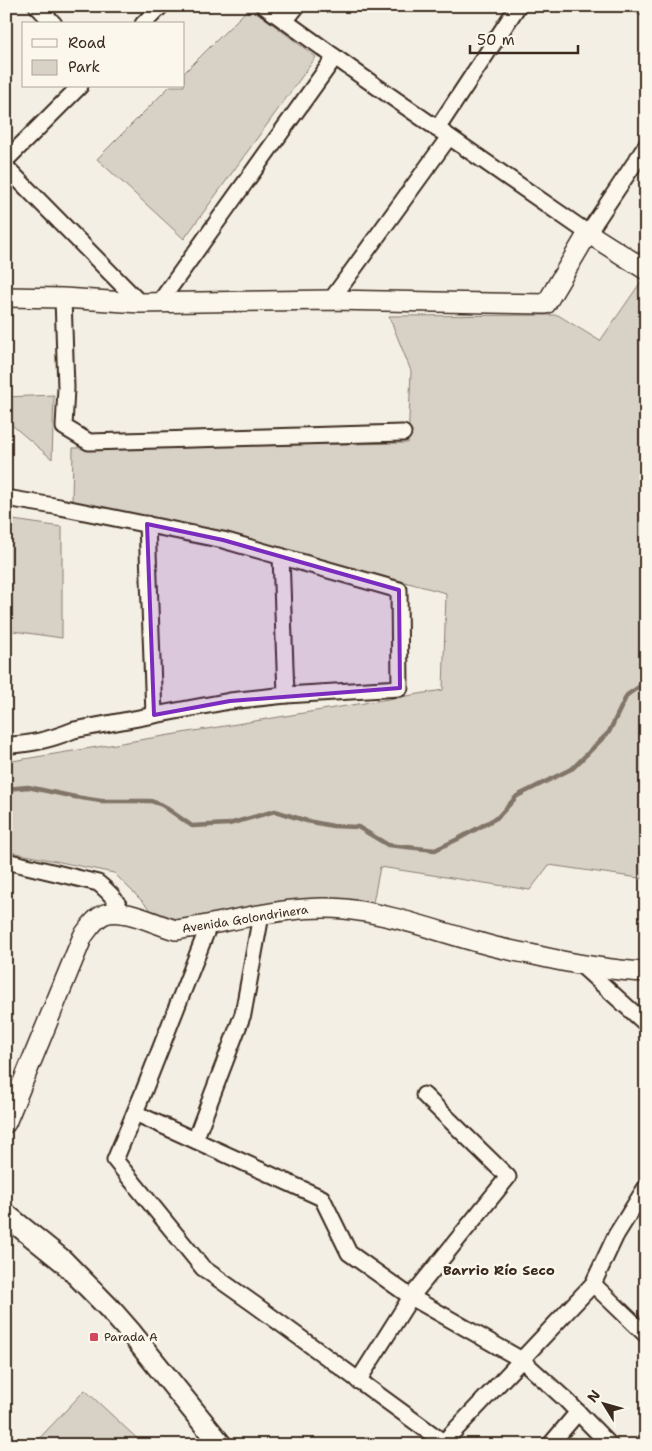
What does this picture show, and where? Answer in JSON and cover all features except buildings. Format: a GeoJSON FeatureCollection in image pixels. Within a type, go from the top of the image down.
{"type":"FeatureCollection","features":[{"type":"Feature","properties":{"kind":"main road"},"geometry":{"type":"LineString","coordinates":[[6,1215],[63,1261],[110,1309],[221,1445]]}},
{"type":"Feature","properties":{"kind":"street"},"geometry":{"type":"LineString","coordinates":[[37,6],[52,22]]}},
{"type":"Feature","properties":{"kind":"street"},"geometry":{"type":"LineString","coordinates":[[145,22],[161,6]]}},
{"type":"Feature","properties":{"kind":"street"},"geometry":{"type":"LineString","coordinates":[[264,6],[443,133],[588,233],[646,270]]}},
{"type":"Feature","properties":{"kind":"street"},"geometry":{"type":"LineString","coordinates":[[285,21],[297,6]]}},
{"type":"Feature","properties":{"kind":"street"},"geometry":{"type":"LineString","coordinates":[[331,300],[443,133],[518,6]]}},
{"type":"Feature","properties":{"kind":"street"},"geometry":{"type":"LineString","coordinates":[[159,303],[335,57]]}},
{"type":"Feature","properties":{"kind":"street"},"geometry":{"type":"LineString","coordinates":[[6,160],[78,88]]}},
{"type":"Feature","properties":{"kind":"street"},"geometry":{"type":"LineString","coordinates":[[6,297],[63,298],[140,303],[331,300],[546,304],[588,233],[646,146]]}},
{"type":"Feature","properties":{"kind":"street"},"geometry":{"type":"LineString","coordinates":[[6,166],[140,303]]}},
{"type":"Feature","properties":{"kind":"street"},"geometry":{"type":"LineString","coordinates":[[63,298],[66,388],[64,427],[89,442],[403,433]]}},
{"type":"Feature","properties":{"kind":"street"},"geometry":{"type":"LineString","coordinates":[[6,746],[55,738],[74,730],[230,701],[286,695],[400,688],[399,590],[223,540],[7,497]]}},
{"type":"Feature","properties":{"kind":"street"},"geometry":{"type":"LineString","coordinates":[[147,524],[154,715]]}},
{"type":"Feature","properties":{"kind":"street"},"geometry":{"type":"LineString","coordinates":[[281,556],[286,695]]}},
{"type":"Feature","properties":{"kind":"street"},"geometry":{"type":"LineString","coordinates":[[6,861],[98,883],[118,902],[122,912],[105,914],[94,921],[83,936],[6,1123]]}},
{"type":"Feature","properties":{"kind":"street","name":"Avenida Golondrinera"},"geometry":{"type":"LineString","coordinates":[[122,912],[176,930],[286,911],[344,908],[419,924],[483,944],[582,966],[646,972]]}},
{"type":"Feature","properties":{"kind":"street"},"geometry":{"type":"LineString","coordinates":[[195,1140],[244,1014],[261,915]]}},
{"type":"Feature","properties":{"kind":"street"},"geometry":{"type":"LineString","coordinates":[[209,925],[115,1160],[203,1268],[442,1443],[593,1284],[616,1235],[646,1187]]}},
{"type":"Feature","properties":{"kind":"street"},"geometry":{"type":"LineString","coordinates":[[582,966],[646,1024]]}},
{"type":"Feature","properties":{"kind":"street"},"geometry":{"type":"LineString","coordinates":[[358,1380],[411,1297],[508,1177],[424,1095]]}},
{"type":"Feature","properties":{"kind":"street"},"geometry":{"type":"LineString","coordinates":[[135,1113],[322,1198],[349,1253],[411,1297],[522,1360],[578,1412],[610,1445]]}},
{"type":"Feature","properties":{"kind":"street"},"geometry":{"type":"LineString","coordinates":[[593,1284],[646,1335]]}},
{"type":"Feature","properties":{"kind":"street"},"geometry":{"type":"LineString","coordinates":[[550,1445],[578,1412]]}},
{"type":"Feature","properties":{"kind":"highlighted area"},"geometry":{"type":"Polygon","coordinates":[[[147,524],[223,540],[399,590],[400,688],[230,701],[154,715],[147,524]]]}},
{"type":"Feature","properties":{"kind":"green space"},"geometry":{"type":"Polygon","coordinates":[[[250,7],[316,57],[184,239],[97,159],[168,88],[185,88],[185,72],[250,7]]]}},
{"type":"Feature","properties":{"kind":"green space"},"geometry":{"type":"Polygon","coordinates":[[[643,279],[646,280],[646,879],[549,865],[530,890],[380,867],[372,908],[323,905],[178,920],[151,910],[114,873],[6,851],[6,762],[443,690],[446,593],[208,530],[72,503],[73,448],[408,443],[411,371],[389,316],[558,315],[600,341],[643,279]]]}},
{"type":"Feature","properties":{"kind":"green space"},"geometry":{"type":"Polygon","coordinates":[[[54,395],[52,459],[6,420],[6,397],[54,395]]]}},
{"type":"Feature","properties":{"kind":"green space"},"geometry":{"type":"Polygon","coordinates":[[[6,519],[62,527],[62,638],[6,630],[6,519]]]}},
{"type":"Feature","properties":{"kind":"green space"},"geometry":{"type":"Polygon","coordinates":[[[85,1390],[144,1445],[33,1445],[85,1390]]]}},
{"type":"Feature","properties":{"kind":"waterway"},"geometry":{"type":"LineString","coordinates":[[6,789],[28,787],[101,801],[151,801],[162,805],[192,826],[229,824],[275,811],[307,821],[333,826],[358,827],[388,845],[435,850],[498,817],[517,796],[573,768],[609,732],[627,695],[646,682]]}},
{"type":"Feature","properties":{"kind":"place","name":"Parada A"},"geometry":{"type":"Point","coordinates":[94,1337]}},
{"type":"Feature","properties":{"kind":"district","name":"Barrio Río Seco"},"geometry":{"type":"Point","coordinates":[499,1270]}}]}
